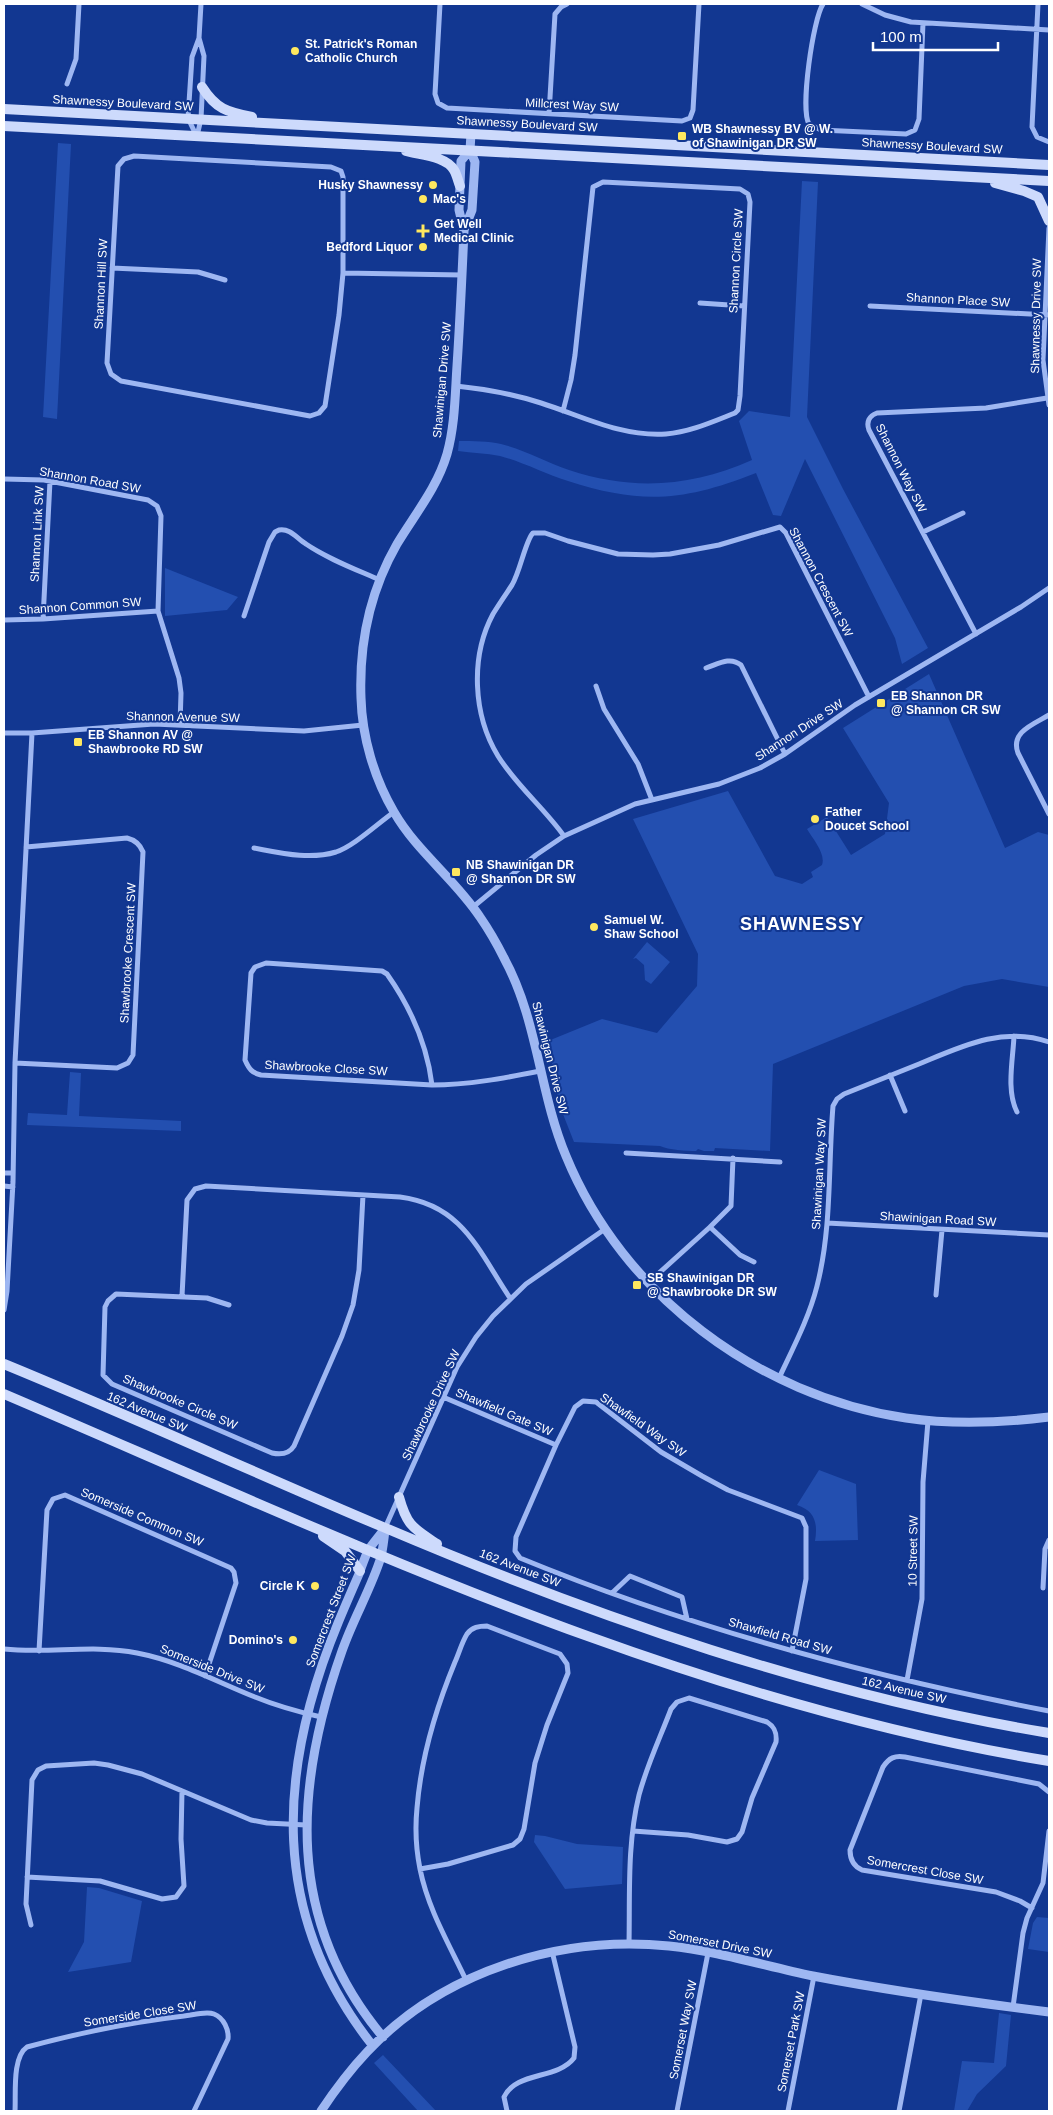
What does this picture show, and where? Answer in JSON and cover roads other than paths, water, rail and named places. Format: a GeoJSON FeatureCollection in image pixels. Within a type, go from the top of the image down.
{"type":"FeatureCollection","features":[{"type":"Feature","properties":{"kind":"main road"},"geometry":{"type":"LineString","coordinates":[[202,87],[211,100],[221,109],[287,124]]}},
{"type":"Feature","properties":{"kind":"main road","name":"Shawnessy Boulevard SW"},"geometry":{"type":"LineString","coordinates":[[4,109],[1049,165]]}},
{"type":"Feature","properties":{"kind":"main road"},"geometry":{"type":"LineString","coordinates":[[4,126],[1049,181]]}},
{"type":"Feature","properties":{"kind":"main road"},"geometry":{"type":"LineString","coordinates":[[390,146],[432,157],[449,165],[454,168],[460,186]]}},
{"type":"Feature","properties":{"kind":"main road"},"geometry":{"type":"LineString","coordinates":[[952,176],[1002,184],[1024,191],[1040,200],[1049,221]]}},
{"type":"Feature","properties":{"kind":"main road","name":"162 Avenue SW"},"geometry":{"type":"LineString","coordinates":[[4,1364],[385,1528],[632,1624],[768,1668],[928,1709],[1049,1733]]}},
{"type":"Feature","properties":{"kind":"main road"},"geometry":{"type":"LineString","coordinates":[[4,1394],[368,1551],[445,1583],[595,1640],[710,1679],[880,1727],[1009,1755],[1049,1761]]}},
{"type":"Feature","properties":{"kind":"main road"},"geometry":{"type":"LineString","coordinates":[[399,1497],[406,1520],[413,1528],[452,1555]]}},
{"type":"Feature","properties":{"kind":"main road"},"geometry":{"type":"LineString","coordinates":[[301,1522],[346,1551],[360,1571]]}},
{"type":"Feature","properties":{"kind":"street"},"geometry":{"type":"LineString","coordinates":[[67,84],[76,59],[79,4]]}},
{"type":"Feature","properties":{"kind":"street"},"geometry":{"type":"LineString","coordinates":[[196,136],[188,118],[192,57],[199,38],[201,4]]}},
{"type":"Feature","properties":{"kind":"street","name":"Millcrest Way SW"},"geometry":{"type":"LineString","coordinates":[[440,4],[435,94],[438,103],[446,108],[682,121],[690,118],[693,110],[699,4]]}},
{"type":"Feature","properties":{"kind":"street"},"geometry":{"type":"LineString","coordinates":[[549,114],[555,14],[561,6],[567,4]]}},
{"type":"Feature","properties":{"kind":"street"},"geometry":{"type":"LineString","coordinates":[[823,4],[816,20],[810,47],[806,113],[809,124],[821,130],[906,134],[915,130],[919,119],[924,23]]}},
{"type":"Feature","properties":{"kind":"street"},"geometry":{"type":"LineString","coordinates":[[862,4],[872,10],[898,19],[924,23],[1049,30]]}},
{"type":"Feature","properties":{"kind":"street"},"geometry":{"type":"LineString","coordinates":[[1038,4],[1032,127],[1037,137],[1049,142]]}},
{"type":"Feature","properties":{"kind":"street"},"geometry":{"type":"LineString","coordinates":[[196,136],[201,119],[204,56],[199,38]]}},
{"type":"Feature","properties":{"kind":"street","name":"Shawinigan Drive SW"},"geometry":{"type":"LineString","coordinates":[[464,231],[472,210],[475,162],[470,150],[471,134]]}},
{"type":"Feature","properties":{"kind":"street","name":"Shawinigan Drive SW"},"geometry":{"type":"LineString","coordinates":[[470,150],[461,161],[459,210],[464,231],[452,432],[442,470],[427,500],[397,545],[380,580],[368,619],[361,655],[363,725],[376,772],[394,812],[425,854],[480,916],[507,963],[520,992],[530,1024],[548,1106],[567,1160],[605,1228],[648,1283],[704,1332],[735,1354],[779,1378],[837,1402],[876,1412],[928,1420],[996,1422],[1049,1417]]}},
{"type":"Feature","properties":{"kind":"street","name":"Shannon Hill SW"},"geometry":{"type":"LineString","coordinates":[[134,156],[337,169],[341,171],[343,177],[343,273],[335,353],[324,406],[319,413],[310,416],[121,381],[114,377],[109,371],[108,363],[112,268],[118,166],[124,159],[134,156]]}},
{"type":"Feature","properties":{"kind":"street","name":"Shannon Circle SW"},"geometry":{"type":"LineString","coordinates":[[456,386],[485,389],[517,396],[608,427],[643,433],[664,434],[705,425],[735,414],[738,410],[740,396],[750,202],[748,194],[740,190],[603,182],[596,184],[591,192],[572,380],[563,411]]}},
{"type":"Feature","properties":{"kind":"street","name":"Shawnessy Drive SW"},"geometry":{"type":"LineString","coordinates":[[1049,228],[1047,315],[1043,360],[1049,405]]}},
{"type":"Feature","properties":{"kind":"street"},"geometry":{"type":"LineString","coordinates":[[112,268],[198,272],[225,280]]}},
{"type":"Feature","properties":{"kind":"street"},"geometry":{"type":"LineString","coordinates":[[343,273],[462,275]]}},
{"type":"Feature","properties":{"kind":"street"},"geometry":{"type":"LineString","coordinates":[[700,303],[744,306]]}},
{"type":"Feature","properties":{"kind":"street","name":"Shannon Place SW"},"geometry":{"type":"LineString","coordinates":[[870,306],[1047,315]]}},
{"type":"Feature","properties":{"kind":"street","name":"Shannon Way SW"},"geometry":{"type":"LineString","coordinates":[[976,634],[867,424],[869,418],[877,414],[986,408],[1047,398]]}},
{"type":"Feature","properties":{"kind":"street","name":"Shannon Road SW"},"geometry":{"type":"LineString","coordinates":[[4,479],[50,481],[148,500],[157,506],[161,516],[158,611],[179,678],[181,693],[180,725]]}},
{"type":"Feature","properties":{"kind":"street","name":"Shannon Link SW"},"geometry":{"type":"LineString","coordinates":[[43,619],[50,481]]}},
{"type":"Feature","properties":{"kind":"street"},"geometry":{"type":"LineString","coordinates":[[924,532],[963,512]]}},
{"type":"Feature","properties":{"kind":"street","name":"Shannon Crescent SW"},"geometry":{"type":"LineString","coordinates":[[564,836],[499,757],[486,731],[480,713],[478,694],[478,672],[487,629],[493,614],[516,578],[527,540],[533,533],[545,533],[618,554],[670,554],[719,546],[780,527],[786,533],[869,697]]}},
{"type":"Feature","properties":{"kind":"street"},"geometry":{"type":"LineString","coordinates":[[244,616],[269,542],[275,532],[279,530],[291,532],[305,544],[380,580]]}},
{"type":"Feature","properties":{"kind":"street","name":"Shannon Drive SW"},"geometry":{"type":"LineString","coordinates":[[472,907],[536,855],[564,836],[618,810],[719,784],[760,768],[785,754],[869,697],[1021,607],[1049,588]]}},
{"type":"Feature","properties":{"kind":"street","name":"Shannon Common SW"},"geometry":{"type":"LineString","coordinates":[[4,620],[158,611]]}},
{"type":"Feature","properties":{"kind":"street"},"geometry":{"type":"LineString","coordinates":[[706,668],[732,660],[741,665],[785,754]]}},
{"type":"Feature","properties":{"kind":"street"},"geometry":{"type":"LineString","coordinates":[[596,686],[604,708],[638,764],[652,800]]}},
{"type":"Feature","properties":{"kind":"street"},"geometry":{"type":"LineString","coordinates":[[1049,714],[1022,731],[1018,735],[1016,745],[1018,754],[1049,814]]}},
{"type":"Feature","properties":{"kind":"street","name":"Shannon Avenue SW"},"geometry":{"type":"LineString","coordinates":[[4,733],[32,733],[123,725],[180,725],[304,731],[363,725]]}},
{"type":"Feature","properties":{"kind":"street"},"geometry":{"type":"LineString","coordinates":[[4,1310],[7,1291],[13,1187],[15,1063],[32,733]]}},
{"type":"Feature","properties":{"kind":"street"},"geometry":{"type":"LineString","coordinates":[[254,848],[301,856],[336,852],[394,812]]}},
{"type":"Feature","properties":{"kind":"street","name":"Shawbrooke Crescent SW"},"geometry":{"type":"LineString","coordinates":[[15,1063],[117,1068],[128,1063],[133,1055],[142,870],[141,847],[138,843],[128,838],[26,847]]}},
{"type":"Feature","properties":{"kind":"street","name":"Shawbrooke Close SW"},"geometry":{"type":"LineString","coordinates":[[432,1084],[423,1042],[410,1011],[392,981],[382,971],[266,963],[255,967],[251,973],[245,1060],[250,1070],[256,1074],[432,1084],[480,1081],[540,1072]]}},
{"type":"Feature","properties":{"kind":"street","name":"Shawinigan Way SW"},"geometry":{"type":"LineString","coordinates":[[779,1378],[810,1309],[822,1267],[834,1102],[844,1094],[975,1041],[997,1036],[1014,1036],[1031,1037],[1049,1042]]}},
{"type":"Feature","properties":{"kind":"street"},"geometry":{"type":"LineString","coordinates":[[1014,1036],[1011,1086],[1014,1106],[1017,1112]]}},
{"type":"Feature","properties":{"kind":"street"},"geometry":{"type":"LineString","coordinates":[[890,1075],[905,1111]]}},
{"type":"Feature","properties":{"kind":"street"},"geometry":{"type":"LineString","coordinates":[[626,1153],[780,1162]]}},
{"type":"Feature","properties":{"kind":"street"},"geometry":{"type":"LineString","coordinates":[[648,1283],[731,1206],[733,1158]]}},
{"type":"Feature","properties":{"kind":"street"},"geometry":{"type":"LineString","coordinates":[[4,1173],[13,1174]]}},
{"type":"Feature","properties":{"kind":"street"},"geometry":{"type":"LineString","coordinates":[[4,1186],[13,1187]]}},
{"type":"Feature","properties":{"kind":"street"},"geometry":{"type":"LineString","coordinates":[[229,1305],[207,1298],[182,1296],[187,1200],[195,1188],[206,1186],[363,1195],[410,1198],[424,1202],[445,1212],[459,1223],[473,1239],[510,1298]]}},
{"type":"Feature","properties":{"kind":"street","name":"Shawbrooke Circle SW"},"geometry":{"type":"LineString","coordinates":[[182,1296],[120,1293],[112,1296],[105,1308],[102,1366],[105,1379],[120,1388],[272,1453],[286,1453],[294,1446],[348,1320],[359,1270],[363,1195]]}},
{"type":"Feature","properties":{"kind":"street","name":"Shawinigan Road SW"},"geometry":{"type":"LineString","coordinates":[[826,1223],[1049,1236]]}},
{"type":"Feature","properties":{"kind":"street"},"geometry":{"type":"LineString","coordinates":[[710,1227],[740,1256],[754,1262]]}},
{"type":"Feature","properties":{"kind":"street","name":"Shawbrooke Drive SW"},"geometry":{"type":"LineString","coordinates":[[385,1528],[457,1367],[472,1344],[493,1316],[510,1298],[535,1277],[605,1228]]}},
{"type":"Feature","properties":{"kind":"street"},"geometry":{"type":"LineString","coordinates":[[936,1295],[942,1230]]}},
{"type":"Feature","properties":{"kind":"street","name":"Shawfield Gate SW"},"geometry":{"type":"LineString","coordinates":[[443,1397],[556,1445]]}},
{"type":"Feature","properties":{"kind":"street","name":"Shawfield Way SW"},"geometry":{"type":"LineString","coordinates":[[515,1551],[516,1537],[556,1445],[577,1405],[583,1401],[593,1401],[661,1452],[702,1476],[728,1490],[802,1518],[806,1527],[806,1580],[792,1651]]}},
{"type":"Feature","properties":{"kind":"street","name":"10 Street SW"},"geometry":{"type":"LineString","coordinates":[[907,1680],[922,1599],[923,1482],[928,1420]]}},
{"type":"Feature","properties":{"kind":"street","name":"Somerside Common SW"},"geometry":{"type":"LineString","coordinates":[[39,1651],[47,1510],[54,1499],[65,1496],[232,1568],[236,1576],[236,1583],[205,1676]]}},
{"type":"Feature","properties":{"kind":"street","name":"Somercrest Street SW"},"geometry":{"type":"LineString","coordinates":[[373,2046],[339,1998],[312,1941],[299,1892],[295,1866],[293,1825],[296,1780],[309,1714],[330,1644],[368,1551],[385,1528]]}},
{"type":"Feature","properties":{"kind":"street","name":"Somercrest Street SW"},"geometry":{"type":"LineString","coordinates":[[383,2037],[350,1989],[328,1944],[316,1908],[310,1878],[306,1825],[310,1779],[321,1717],[342,1649],[381,1556],[385,1528]]}},
{"type":"Feature","properties":{"kind":"street"},"geometry":{"type":"LineString","coordinates":[[1043,1588],[1045,1549],[1049,1540]]}},
{"type":"Feature","properties":{"kind":"street","name":"Shawfield Road SW"},"geometry":{"type":"LineString","coordinates":[[515,1551],[520,1558],[612,1593],[792,1651],[907,1680],[1049,1711]]}},
{"type":"Feature","properties":{"kind":"street"},"geometry":{"type":"LineString","coordinates":[[612,1593],[630,1576],[682,1597],[687,1618]]}},
{"type":"Feature","properties":{"kind":"street"},"geometry":{"type":"LineString","coordinates":[[420,1869],[448,1864],[513,1844],[520,1839],[524,1830],[535,1763],[547,1724],[568,1673],[566,1660],[560,1654],[487,1626],[476,1626],[467,1634],[437,1711],[419,1784],[416,1838],[420,1869],[432,1911],[466,1980]]}},
{"type":"Feature","properties":{"kind":"street","name":"Somerside Drive SW"},"geometry":{"type":"LineString","coordinates":[[4,1649],[39,1651],[86,1648],[122,1650],[160,1658],[279,1707],[321,1717]]}},
{"type":"Feature","properties":{"kind":"street"},"geometry":{"type":"LineString","coordinates":[[629,1944],[633,1831],[639,1795],[671,1709],[677,1702],[689,1698],[767,1722],[773,1726],[776,1742],[752,1798],[742,1832],[737,1839],[727,1842],[688,1835],[633,1831]]}},
{"type":"Feature","properties":{"kind":"street","name":"Somercrest Close SW"},"geometry":{"type":"LineString","coordinates":[[1032,1908],[1020,1900],[996,1892],[862,1870],[854,1865],[850,1856],[850,1850],[884,1767],[894,1757],[906,1757],[1039,1784],[1049,1792]]}},
{"type":"Feature","properties":{"kind":"street"},"geometry":{"type":"LineString","coordinates":[[31,1924],[26,1904],[32,1780],[42,1767],[73,1764],[108,1765],[142,1774],[251,1820],[267,1823],[306,1825]]}},
{"type":"Feature","properties":{"kind":"street"},"geometry":{"type":"LineString","coordinates":[[27,1877],[100,1881],[162,1899],[176,1897],[184,1886],[181,1838],[182,1791]]}},
{"type":"Feature","properties":{"kind":"street"},"geometry":{"type":"LineString","coordinates":[[1013,2008],[1023,1933],[1043,1884],[1049,1831]]}},
{"type":"Feature","properties":{"kind":"street","name":"Somerset Drive SW"},"geometry":{"type":"LineString","coordinates":[[321,2111],[342,2081],[373,2046],[420,2008],[466,1980],[506,1964],[552,1951],[588,1946],[629,1944],[669,1946],[814,1976],[921,1994],[1049,2012]]}},
{"type":"Feature","properties":{"kind":"street"},"geometry":{"type":"LineString","coordinates":[[507,2111],[504,2098],[510,2088],[565,2066],[574,2058],[574,2047],[552,1951]]}},
{"type":"Feature","properties":{"kind":"street","name":"Somerset Way SW"},"geometry":{"type":"LineString","coordinates":[[677,2111],[708,1953]]}},
{"type":"Feature","properties":{"kind":"street","name":"Somerset Park SW"},"geometry":{"type":"LineString","coordinates":[[788,2111],[814,1976]]}},
{"type":"Feature","properties":{"kind":"street"},"geometry":{"type":"LineString","coordinates":[[898,2111],[921,1994]]}},
{"type":"Feature","properties":{"kind":"street","name":"Somerside Close SW"},"geometry":{"type":"LineString","coordinates":[[15,2111],[18,2060],[21,2051],[27,2046],[133,2023],[173,2017],[214,2014],[222,2020],[228,2031],[228,2039],[194,2111]]}},
{"type":"Feature","properties":{"kind":"place","name":"St. Patrick's Roman Catholic Church"},"geometry":{"type":"Point","coordinates":[295,51]}},
{"type":"Feature","properties":{"kind":"place","name":"WB Shawnessy BV @ W. of Shawinigan DR SW"},"geometry":{"type":"Point","coordinates":[682,136]}},
{"type":"Feature","properties":{"kind":"place","name":"Husky Shawnessy"},"geometry":{"type":"Point","coordinates":[433,185]}},
{"type":"Feature","properties":{"kind":"place","name":"Mac's"},"geometry":{"type":"Point","coordinates":[423,199]}},
{"type":"Feature","properties":{"kind":"place","name":"Get Well Medical Clinic"},"geometry":{"type":"Point","coordinates":[423,231]}},
{"type":"Feature","properties":{"kind":"place","name":"Bedford Liquor"},"geometry":{"type":"Point","coordinates":[423,247]}},
{"type":"Feature","properties":{"kind":"place","name":"EB Shannon DR @ Shannon CR SW"},"geometry":{"type":"Point","coordinates":[881,703]}},
{"type":"Feature","properties":{"kind":"place","name":"EB Shannon AV @ Shawbrooke RD SW"},"geometry":{"type":"Point","coordinates":[78,742]}},
{"type":"Feature","properties":{"kind":"place","name":"Father Doucet School"},"geometry":{"type":"Point","coordinates":[815,819]}},
{"type":"Feature","properties":{"kind":"place","name":"NB Shawinigan DR @ Shannon DR SW"},"geometry":{"type":"Point","coordinates":[456,872]}},
{"type":"Feature","properties":{"kind":"place","name":"Samuel W. Shaw School"},"geometry":{"type":"Point","coordinates":[594,927]}},
{"type":"Feature","properties":{"kind":"place","name":"SB Shawinigan DR @ Shawbrooke DR SW"},"geometry":{"type":"Point","coordinates":[637,1285]}},
{"type":"Feature","properties":{"kind":"place","name":"Circle K"},"geometry":{"type":"Point","coordinates":[315,1586]}},
{"type":"Feature","properties":{"kind":"place","name":"Domino's"},"geometry":{"type":"Point","coordinates":[293,1640]}},
{"type":"Feature","properties":{"kind":"district","name":"SHAWNESSY"},"geometry":{"type":"Point","coordinates":[802,924]}}]}
